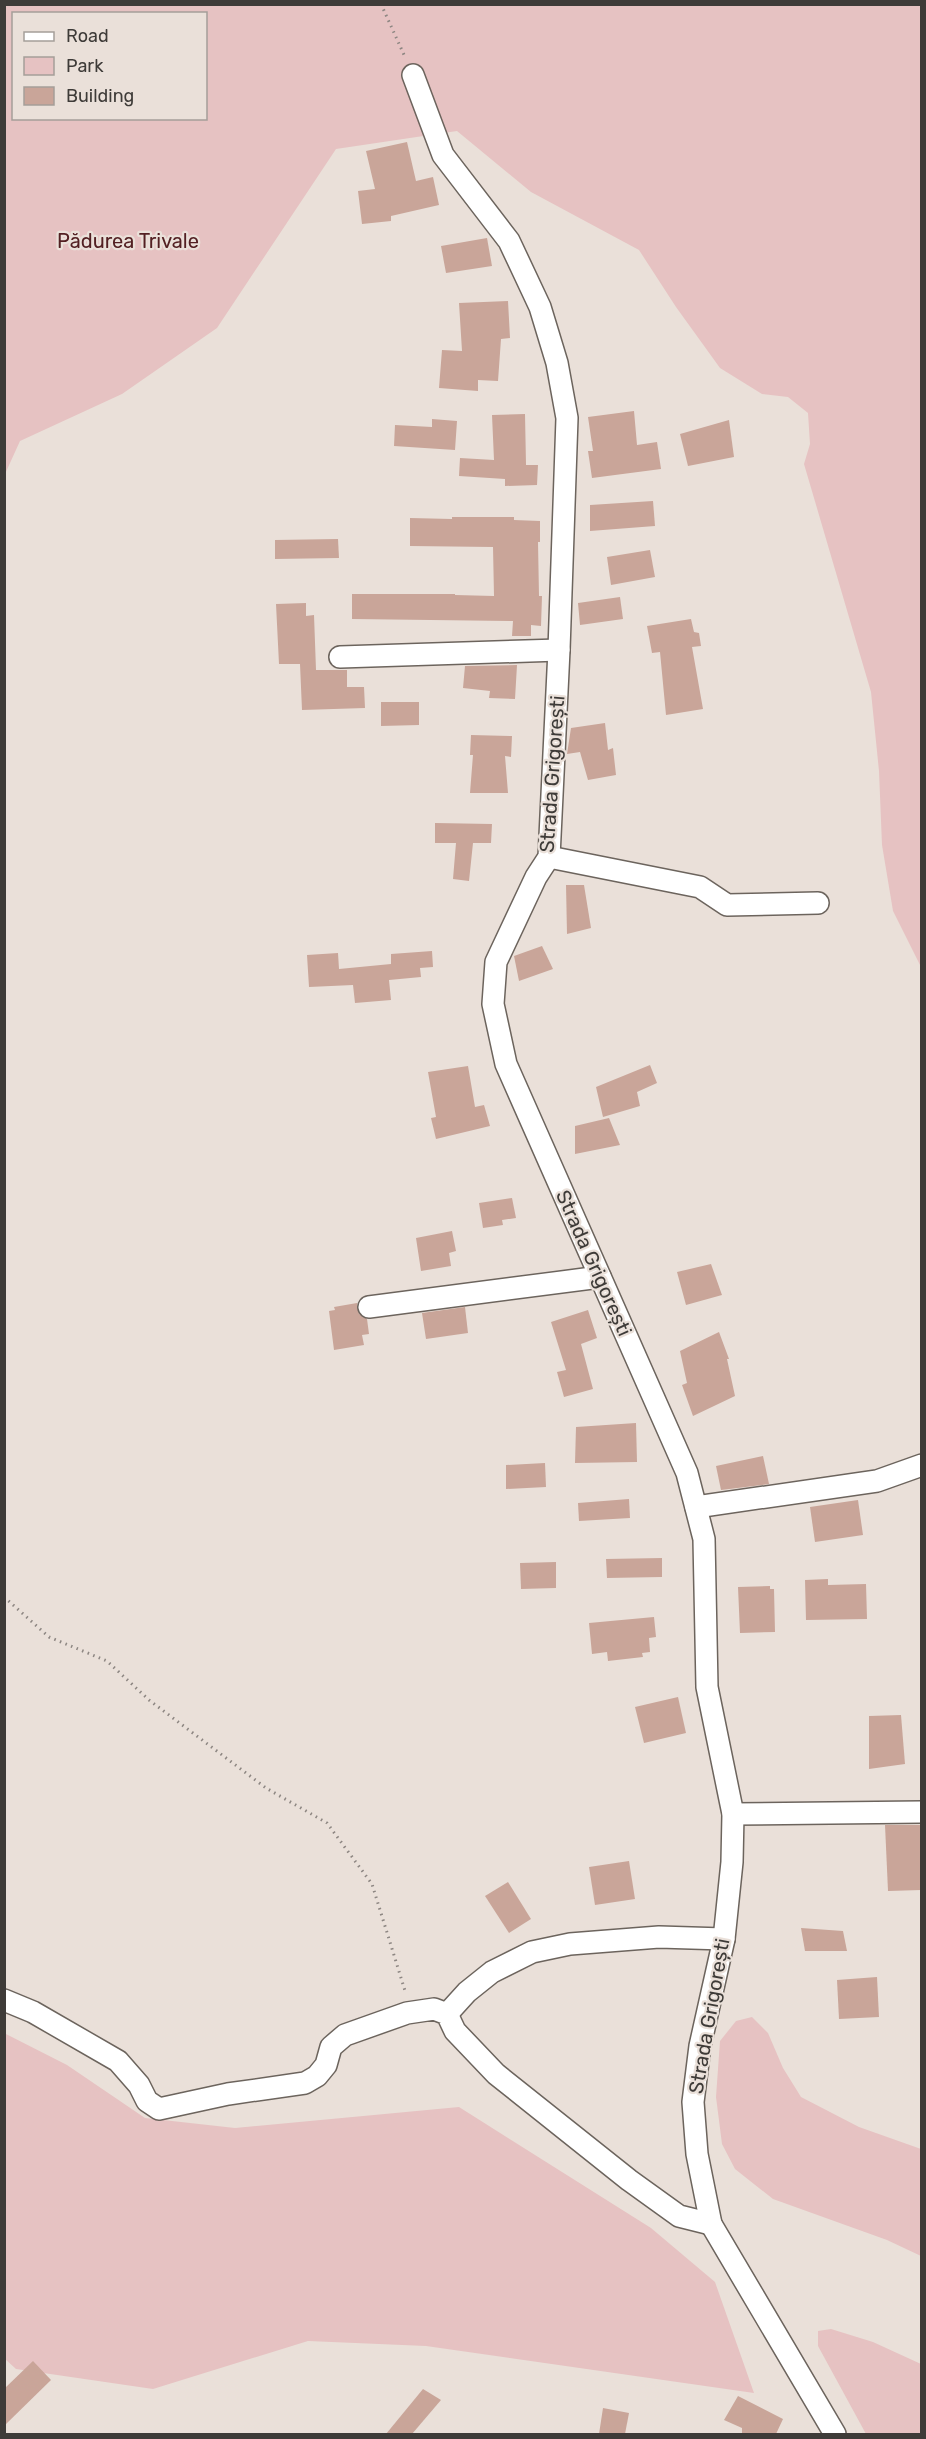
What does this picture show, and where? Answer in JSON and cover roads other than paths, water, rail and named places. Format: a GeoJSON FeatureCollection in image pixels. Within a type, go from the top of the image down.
{"type":"FeatureCollection","features":[{"type":"Feature","properties":{"kind":"street","name":"Strada Grigorești"},"geometry":{"type":"LineString","coordinates":[[413,75],[443,155],[509,241],[540,307],[557,363],[567,418],[549,857],[536,877],[496,962],[493,1004],[506,1064],[687,1473],[704,1539],[706,1687],[733,1814],[732,1862],[724,1939],[700,2046],[693,2102],[697,2154],[711,2224],[835,2434]]}},
{"type":"Feature","properties":{"kind":"street"},"geometry":{"type":"LineString","coordinates":[[340,657],[559,650]]}},
{"type":"Feature","properties":{"kind":"street"},"geometry":{"type":"LineString","coordinates":[[549,857],[700,887],[727,905],[818,903]]}},
{"type":"Feature","properties":{"kind":"street"},"geometry":{"type":"LineString","coordinates":[[369,1307],[600,1277]]}},
{"type":"Feature","properties":{"kind":"street"},"geometry":{"type":"LineString","coordinates":[[696,1507],[877,1481],[921,1465]]}},
{"type":"Feature","properties":{"kind":"street"},"geometry":{"type":"LineString","coordinates":[[733,1814],[921,1812]]}},
{"type":"Feature","properties":{"kind":"street"},"geometry":{"type":"LineString","coordinates":[[447,2014],[467,1992],[492,1972],[532,1952],[570,1944],[659,1937],[724,1939]]}},
{"type":"Feature","properties":{"kind":"street"},"geometry":{"type":"LineString","coordinates":[[4,2000],[33,2012],[118,2061],[139,2085],[147,2101],[159,2109],[228,2094],[305,2083],[317,2076],[326,2065],[331,2047],[345,2035],[412,2013],[434,2010],[447,2014],[455,2031],[496,2074],[629,2180],[679,2216],[711,2224]]}},
{"type":"Feature","properties":{"kind":"park label","name":"Pădurea Trivale"},"geometry":{"type":"Point","coordinates":[128,241]}}]}
